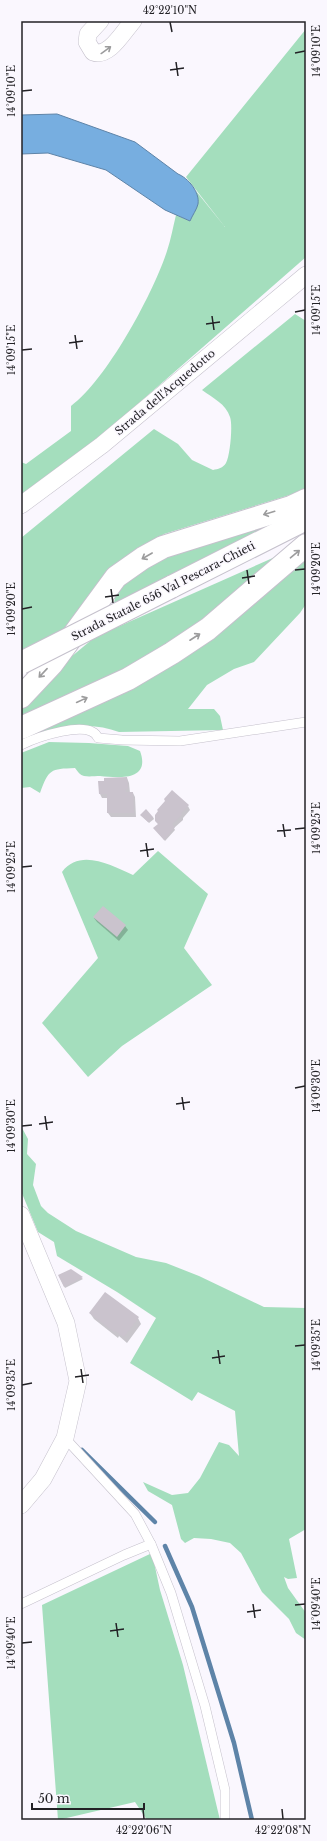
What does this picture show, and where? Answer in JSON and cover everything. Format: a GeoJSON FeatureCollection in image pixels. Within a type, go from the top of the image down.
{"type":"FeatureCollection","features":[{"type":"Feature","properties":{"kind":"highway"},"geometry":{"type":"LineString","coordinates":[[21,697],[52,664],[116,577],[129,567],[163,547],[291,507],[306,500]]}},
{"type":"Feature","properties":{"kind":"highway","name":"Strada Statale 656 Val Pescara-Chieti"},"geometry":{"type":"LineString","coordinates":[[21,663],[306,519]]}},
{"type":"Feature","properties":{"kind":"highway"},"geometry":{"type":"LineString","coordinates":[[21,728],[128,679],[172,653],[208,629],[306,545]]}},
{"type":"Feature","properties":{"kind":"street"},"geometry":{"type":"LineString","coordinates":[[100,21],[87,38],[90,50],[97,54],[107,51],[133,21]]}},
{"type":"Feature","properties":{"kind":"street","name":"Strada dell'Acquedotto"},"geometry":{"type":"LineString","coordinates":[[21,505],[102,445],[306,275]]}},
{"type":"Feature","properties":{"kind":"street"},"geometry":{"type":"LineString","coordinates":[[21,1215],[66,1323],[78,1381],[65,1438],[43,1479],[21,1505]]}},
{"type":"Feature","properties":{"kind":"lane"},"geometry":{"type":"LineString","coordinates":[[21,745],[61,731],[88,729],[97,734],[98,738],[180,741],[306,722]]}},
{"type":"Feature","properties":{"kind":"lane"},"geometry":{"type":"LineString","coordinates":[[65,1438],[135,1514],[151,1544],[171,1592],[205,1706],[225,1790],[225,1820]]}},
{"type":"Feature","properties":{"kind":"lane"},"geometry":{"type":"LineString","coordinates":[[21,1604],[124,1555],[151,1544]]}},
{"type":"Feature","properties":{"kind":"green space"},"geometry":{"type":"Polygon","coordinates":[[[306,29],[306,257],[92,444],[21,496],[21,462],[26,464],[71,431],[71,406],[85,393],[114,356],[140,312],[167,251],[176,215],[190,221],[198,203],[196,191],[225,227],[186,177],[306,29]]]}},
{"type":"Feature","properties":{"kind":"green space"},"geometry":{"type":"Polygon","coordinates":[[[295,314],[306,321],[306,490],[164,534],[109,572],[77,625],[21,655],[21,538],[154,429],[178,444],[192,460],[213,470],[219,469],[223,466],[226,463],[230,447],[230,417],[222,405],[202,390],[295,314]]]}},
{"type":"Feature","properties":{"kind":"green space"},"geometry":{"type":"Polygon","coordinates":[[[272,519],[276,526],[113,608],[116,593],[120,586],[145,565],[272,519]]]}},
{"type":"Feature","properties":{"kind":"green space"},"geometry":{"type":"Polygon","coordinates":[[[275,557],[251,585],[163,651],[21,722],[21,704],[41,682],[95,637],[275,557]]]}},
{"type":"Feature","properties":{"kind":"green space"},"geometry":{"type":"Polygon","coordinates":[[[306,559],[306,604],[300,613],[254,662],[234,669],[207,685],[188,709],[214,709],[220,716],[223,730],[119,732],[108,728],[85,726],[61,728],[27,736],[306,559]]]}},
{"type":"Feature","properties":{"kind":"green space"},"geometry":{"type":"Polygon","coordinates":[[[49,742],[128,746],[140,751],[142,761],[141,768],[137,773],[124,777],[83,776],[75,768],[60,769],[55,770],[48,775],[40,793],[30,787],[21,788],[21,753],[49,742]]]}},
{"type":"Feature","properties":{"kind":"green space"},"geometry":{"type":"Polygon","coordinates":[[[158,851],[208,894],[184,948],[212,985],[122,1046],[88,1077],[42,1023],[98,958],[62,872],[69,865],[78,861],[87,860],[106,863],[133,875],[158,851]]]}},
{"type":"Feature","properties":{"kind":"green space"},"geometry":{"type":"Polygon","coordinates":[[[21,1126],[28,1139],[27,1154],[36,1164],[33,1185],[41,1206],[48,1213],[76,1231],[136,1257],[166,1263],[199,1276],[264,1307],[306,1308],[306,1529],[289,1539],[297,1578],[288,1579],[284,1577],[288,1588],[306,1613],[306,1640],[296,1633],[289,1619],[262,1592],[241,1553],[230,1543],[211,1539],[194,1538],[185,1543],[181,1539],[172,1505],[148,1491],[143,1482],[172,1495],[188,1493],[200,1478],[219,1442],[229,1445],[239,1456],[235,1411],[198,1392],[192,1401],[130,1363],[156,1318],[117,1292],[57,1256],[54,1242],[38,1232],[21,1191],[21,1126]]]}},
{"type":"Feature","properties":{"kind":"green space"},"geometry":{"type":"Polygon","coordinates":[[[152,1553],[160,1590],[183,1665],[220,1820],[147,1820],[135,1802],[58,1820],[42,1605],[152,1553]]]}},
{"type":"Feature","properties":{"kind":"water"},"geometry":{"type":"Polygon","coordinates":[[[57,114],[135,142],[186,179],[195,190],[198,199],[198,204],[190,221],[165,210],[106,170],[48,153],[21,154],[21,115],[57,114]]]}},
{"type":"Feature","properties":{"kind":"building"},"geometry":{"type":"Polygon","coordinates":[[[127,777],[128,789],[125,789],[126,792],[133,792],[134,813],[107,813],[107,794],[99,794],[98,781],[104,781],[104,778],[127,777]]]}},
{"type":"Feature","properties":{"kind":"building"},"geometry":{"type":"Polygon","coordinates":[[[172,790],[189,805],[181,814],[182,815],[172,824],[175,827],[164,840],[153,828],[158,824],[155,821],[155,815],[158,811],[157,810],[165,801],[164,799],[172,790]]]}},
{"type":"Feature","properties":{"kind":"building"},"geometry":{"type":"Polygon","coordinates":[[[146,809],[153,817],[148,822],[140,815],[146,809]]]}},
{"type":"Feature","properties":{"kind":"building"},"geometry":{"type":"Polygon","coordinates":[[[103,906],[126,925],[117,937],[93,917],[103,906]]]}},
{"type":"Feature","properties":{"kind":"building"},"geometry":{"type":"Polygon","coordinates":[[[71,1269],[83,1277],[64,1287],[58,1275],[71,1269]]]}},
{"type":"Feature","properties":{"kind":"building"},"geometry":{"type":"Polygon","coordinates":[[[105,1292],[139,1317],[124,1337],[115,1331],[114,1332],[89,1313],[105,1292]]]}},
{"type":"Feature","properties":{"kind":"waterway"},"geometry":{"type":"LineString","coordinates":[[82,1450],[155,1522]]}},
{"type":"Feature","properties":{"kind":"waterway"},"geometry":{"type":"LineString","coordinates":[[165,1546],[192,1607],[234,1743],[252,1820]]}}]}
